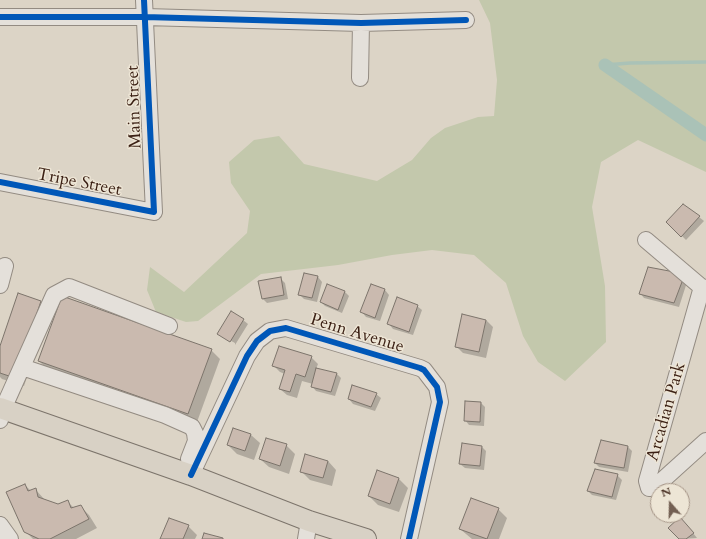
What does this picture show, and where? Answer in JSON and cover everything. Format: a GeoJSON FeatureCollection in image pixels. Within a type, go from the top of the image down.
{"type":"FeatureCollection","features":[{"type":"Feature","properties":{"kind":"main road"},"geometry":{"type":"LineString","coordinates":[[1,413],[187,474],[307,530],[366,539]]}},
{"type":"Feature","properties":{"kind":"street","name":"Main Street"},"geometry":{"type":"LineString","coordinates":[[144,0],[154,212]]}},
{"type":"Feature","properties":{"kind":"street"},"geometry":{"type":"LineString","coordinates":[[0,17],[145,17],[361,22],[466,20]]}},
{"type":"Feature","properties":{"kind":"street"},"geometry":{"type":"LineString","coordinates":[[360,78],[361,22]]}},
{"type":"Feature","properties":{"kind":"street","name":"Tripe Street"},"geometry":{"type":"LineString","coordinates":[[0,182],[154,212]]}},
{"type":"Feature","properties":{"kind":"street"},"geometry":{"type":"LineString","coordinates":[[646,240],[704,289]]}},
{"type":"Feature","properties":{"kind":"street"},"geometry":{"type":"LineString","coordinates":[[0,285],[5,266]]}},
{"type":"Feature","properties":{"kind":"street"},"geometry":{"type":"LineString","coordinates":[[1,413],[54,295],[69,287],[169,326]]}},
{"type":"Feature","properties":{"kind":"street","name":"Arcadian Park"},"geometry":{"type":"LineString","coordinates":[[704,289],[647,481],[649,488],[655,487],[706,441]]}},
{"type":"Feature","properties":{"kind":"street","name":"Penn Avenue"},"geometry":{"type":"LineString","coordinates":[[187,474],[247,356],[257,341],[270,331],[286,328],[420,368],[424,370],[437,387],[440,402],[409,539]]}},
{"type":"Feature","properties":{"kind":"street"},"geometry":{"type":"LineString","coordinates":[[22,367],[165,415],[192,427],[196,440],[187,474]]}},
{"type":"Feature","properties":{"kind":"street"},"geometry":{"type":"LineString","coordinates":[[0,525],[10,539]]}},
{"type":"Feature","properties":{"kind":"green space"},"geometry":{"type":"Polygon","coordinates":[[[479,0],[706,0],[706,172],[638,140],[601,162],[592,207],[605,286],[606,342],[565,381],[538,362],[523,336],[506,283],[474,255],[432,250],[392,255],[338,265],[261,274],[198,321],[186,322],[156,312],[147,290],[150,267],[184,292],[247,233],[250,211],[231,183],[229,162],[254,140],[279,136],[304,164],[377,181],[412,160],[431,138],[445,128],[478,117],[494,116],[497,80],[490,23],[479,0]]]}},
{"type":"Feature","properties":{"kind":"building"},"geometry":{"type":"Polygon","coordinates":[[[683,204],[700,216],[681,237],[666,222],[683,204]]]}},
{"type":"Feature","properties":{"kind":"building"},"geometry":{"type":"Polygon","coordinates":[[[648,267],[685,274],[674,303],[639,294],[648,267]]]}},
{"type":"Feature","properties":{"kind":"building"},"geometry":{"type":"Polygon","coordinates":[[[304,273],[318,276],[312,298],[298,295],[304,273]]]}},
{"type":"Feature","properties":{"kind":"building"},"geometry":{"type":"Polygon","coordinates":[[[281,277],[284,295],[262,299],[258,281],[281,277]]]}},
{"type":"Feature","properties":{"kind":"building"},"geometry":{"type":"Polygon","coordinates":[[[327,284],[345,291],[338,310],[320,302],[327,284]]]}},
{"type":"Feature","properties":{"kind":"building"},"geometry":{"type":"Polygon","coordinates":[[[371,284],[385,289],[375,318],[360,312],[371,284]]]}},
{"type":"Feature","properties":{"kind":"building"},"geometry":{"type":"Polygon","coordinates":[[[18,293],[41,301],[15,378],[0,373],[0,346],[18,293]]]}},
{"type":"Feature","properties":{"kind":"building"},"geometry":{"type":"Polygon","coordinates":[[[62,296],[212,349],[188,414],[38,361],[62,296]]]}},
{"type":"Feature","properties":{"kind":"building"},"geometry":{"type":"Polygon","coordinates":[[[397,297],[418,305],[409,332],[387,324],[397,297]]]}},
{"type":"Feature","properties":{"kind":"building"},"geometry":{"type":"Polygon","coordinates":[[[231,311],[244,319],[230,342],[217,334],[231,311]]]}},
{"type":"Feature","properties":{"kind":"building"},"geometry":{"type":"Polygon","coordinates":[[[462,314],[486,320],[479,352],[455,347],[462,314]]]}},
{"type":"Feature","properties":{"kind":"building"},"geometry":{"type":"Polygon","coordinates":[[[279,346],[312,356],[305,377],[296,374],[290,392],[279,389],[285,370],[272,366],[279,346]]]}},
{"type":"Feature","properties":{"kind":"building"},"geometry":{"type":"Polygon","coordinates":[[[316,368],[337,373],[331,392],[311,387],[316,368]]]}},
{"type":"Feature","properties":{"kind":"building"},"geometry":{"type":"Polygon","coordinates":[[[352,385],[377,393],[371,407],[348,399],[352,385]]]}},
{"type":"Feature","properties":{"kind":"building"},"geometry":{"type":"Polygon","coordinates":[[[465,401],[481,402],[480,422],[464,421],[465,401]]]}},
{"type":"Feature","properties":{"kind":"building"},"geometry":{"type":"Polygon","coordinates":[[[233,428],[251,434],[245,451],[227,445],[233,428]]]}},
{"type":"Feature","properties":{"kind":"building"},"geometry":{"type":"Polygon","coordinates":[[[266,438],[287,444],[280,466],[259,459],[266,438]]]}},
{"type":"Feature","properties":{"kind":"building"},"geometry":{"type":"Polygon","coordinates":[[[601,440],[628,446],[624,468],[594,463],[601,440]]]}},
{"type":"Feature","properties":{"kind":"building"},"geometry":{"type":"Polygon","coordinates":[[[462,443],[482,446],[480,466],[459,464],[462,443]]]}},
{"type":"Feature","properties":{"kind":"building"},"geometry":{"type":"Polygon","coordinates":[[[305,454],[328,461],[323,478],[300,472],[305,454]]]}},
{"type":"Feature","properties":{"kind":"building"},"geometry":{"type":"Polygon","coordinates":[[[595,469],[618,474],[612,497],[587,491],[595,469]]]}},
{"type":"Feature","properties":{"kind":"building"},"geometry":{"type":"Polygon","coordinates":[[[377,470],[399,478],[390,504],[368,496],[377,470]]]}},
{"type":"Feature","properties":{"kind":"building"},"geometry":{"type":"Polygon","coordinates":[[[25,484],[28,491],[36,488],[38,497],[58,504],[68,500],[71,508],[81,505],[89,519],[50,539],[39,539],[24,532],[6,492],[25,484]]]}},
{"type":"Feature","properties":{"kind":"building"},"geometry":{"type":"Polygon","coordinates":[[[471,498],[499,508],[487,539],[459,529],[471,498]]]}},
{"type":"Feature","properties":{"kind":"building"},"geometry":{"type":"Polygon","coordinates":[[[169,518],[189,525],[183,539],[160,539],[169,518]]]}},
{"type":"Feature","properties":{"kind":"building"},"geometry":{"type":"Polygon","coordinates":[[[673,523],[685,523],[694,533],[686,539],[679,539],[668,528],[673,523]]]}},
{"type":"Feature","properties":{"kind":"building"},"geometry":{"type":"Polygon","coordinates":[[[204,533],[223,538],[223,539],[202,539],[204,533]]]}},
{"type":"Feature","properties":{"kind":"waterway"},"geometry":{"type":"LineString","coordinates":[[605,65],[630,63],[706,62]]}},
{"type":"Feature","properties":{"kind":"waterway"},"geometry":{"type":"LineString","coordinates":[[605,65],[706,135]]}},
{"type":"Feature","properties":{"kind":"cycle path"},"geometry":{"type":"LineString","coordinates":[[0,182],[154,212],[144,0]]}},
{"type":"Feature","properties":{"kind":"cycle path"},"geometry":{"type":"LineString","coordinates":[[0,17],[145,17],[361,23],[466,20]]}},
{"type":"Feature","properties":{"kind":"cycle path"},"geometry":{"type":"LineString","coordinates":[[191,475],[247,356],[257,341],[270,331],[286,328],[420,368],[424,370],[437,387],[440,402],[409,539]]}}]}
